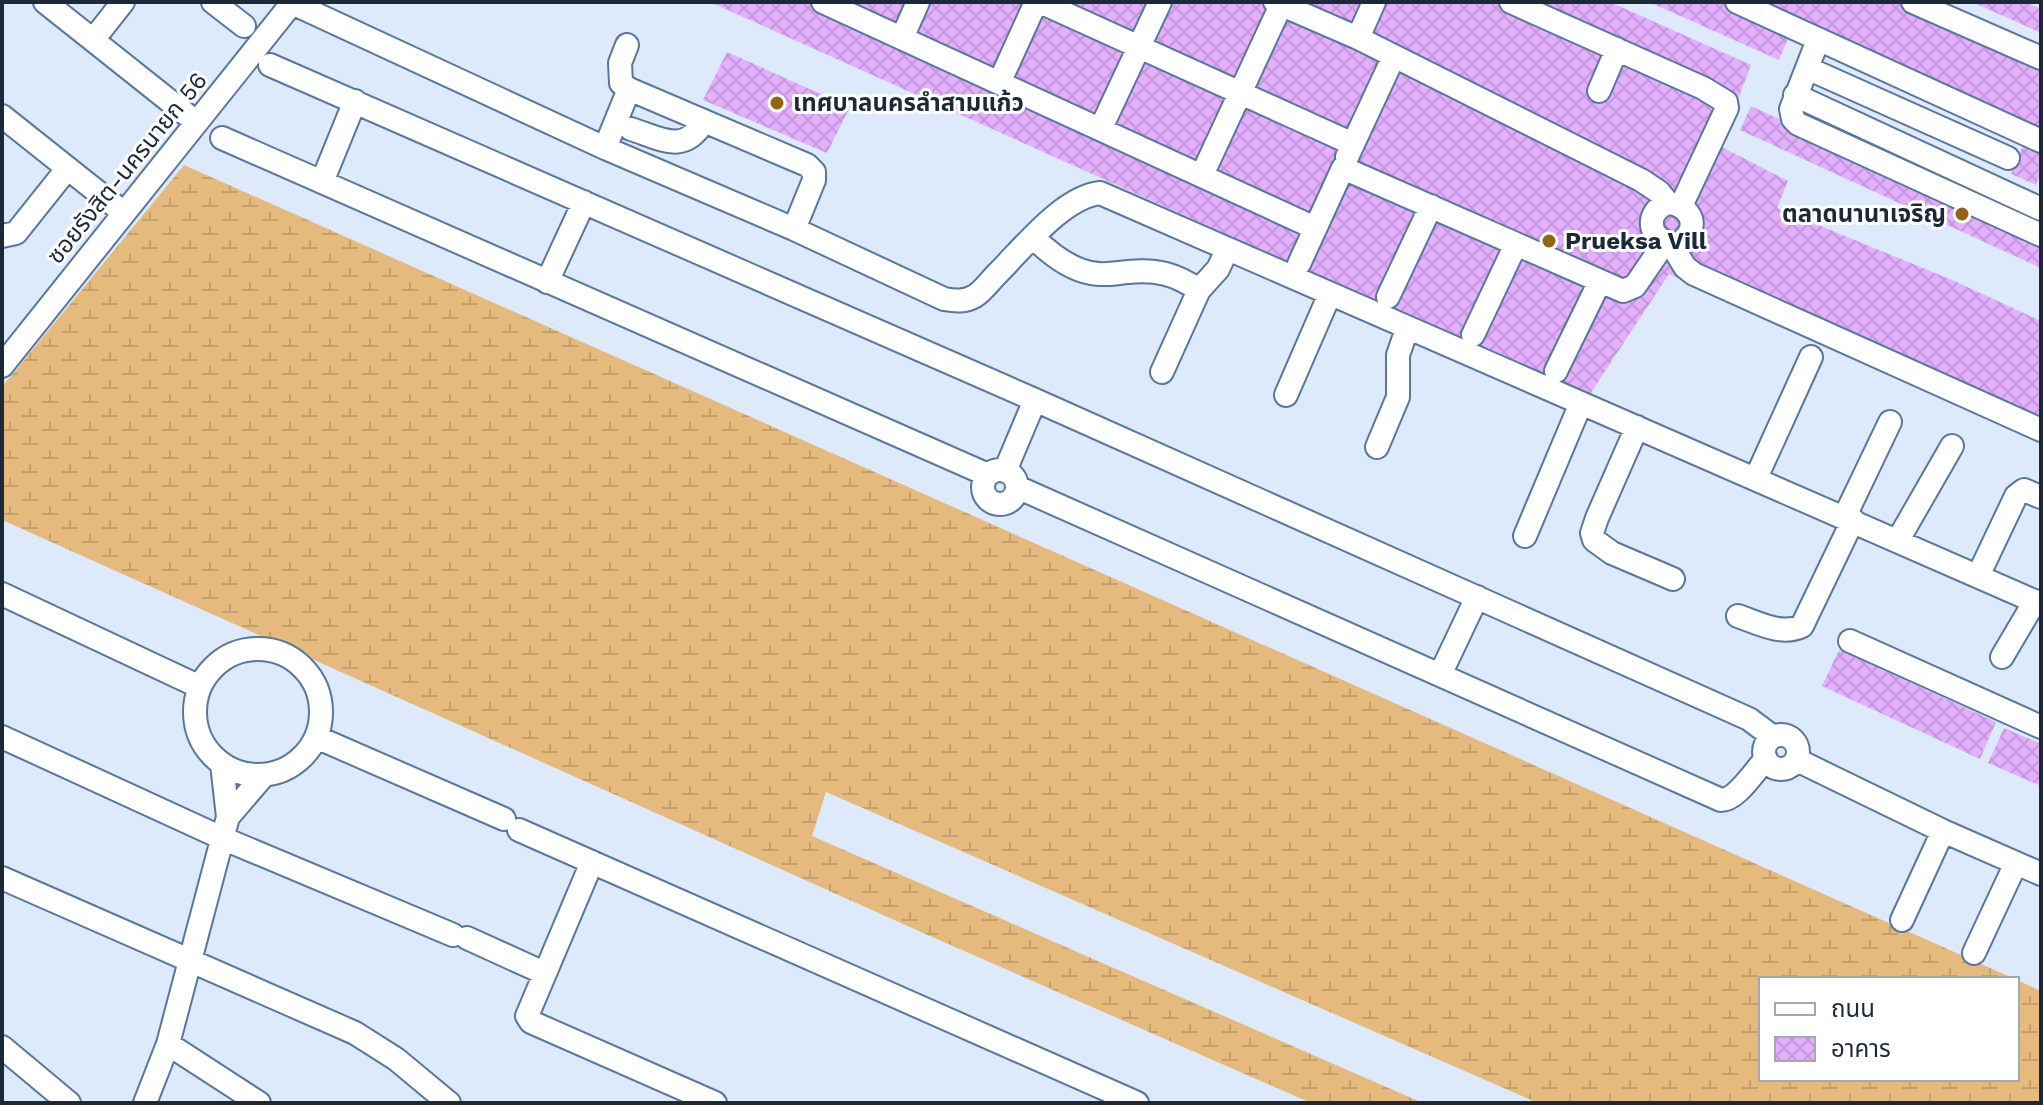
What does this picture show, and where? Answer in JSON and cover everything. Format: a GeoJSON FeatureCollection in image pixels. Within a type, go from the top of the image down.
{"type":"FeatureCollection","features":[{"type":"Feature","properties":{"kind":"street"},"geometry":{"type":"LineString","coordinates":[[45,2],[196,122]]}},
{"type":"Feature","properties":{"kind":"street"},"geometry":{"type":"LineString","coordinates":[[93,40],[123,2]]}},
{"type":"Feature","properties":{"kind":"street"},"geometry":{"type":"LineString","coordinates":[[213,2],[244,26]]}},
{"type":"Feature","properties":{"kind":"street"},"geometry":{"type":"LineString","coordinates":[[823,2],[1315,228]]}},
{"type":"Feature","properties":{"kind":"street"},"geometry":{"type":"LineString","coordinates":[[902,38],[918,2]]}},
{"type":"Feature","properties":{"kind":"street"},"geometry":{"type":"LineString","coordinates":[[1000,81],[1038,2],[1353,144]]}},
{"type":"Feature","properties":{"kind":"street"},"geometry":{"type":"LineString","coordinates":[[1101,128],[1160,2]]}},
{"type":"Feature","properties":{"kind":"street"},"geometry":{"type":"LineString","coordinates":[[1358,38],[1374,2]]}},
{"type":"Feature","properties":{"kind":"street"},"geometry":{"type":"LineString","coordinates":[[1511,2],[1703,88],[1726,102],[1727,108],[1675,204],[1657,209],[1651,221],[1654,234],[1694,274],[2041,430]]}},
{"type":"Feature","properties":{"kind":"street"},"geometry":{"type":"LineString","coordinates":[[1737,2],[2041,141]]}},
{"type":"Feature","properties":{"kind":"street"},"geometry":{"type":"LineString","coordinates":[[1913,2],[2041,58]]}},
{"type":"Feature","properties":{"kind":"street"},"geometry":{"type":"LineString","coordinates":[[292,3],[605,148],[794,229],[944,299],[960,301],[975,296],[1071,203],[1085,195],[1100,193],[1329,296],[1849,518],[2038,603],[2002,657]]}},
{"type":"Feature","properties":{"kind":"street","name":"ซอยรังสิต-นครนายก 56"},"geometry":{"type":"LineString","coordinates":[[2,366],[292,3]]}},
{"type":"Feature","properties":{"kind":"street"},"geometry":{"type":"LineString","coordinates":[[1202,175],[1278,3],[1358,38],[1641,180],[1690,215],[1691,228],[1688,234],[1669,246],[1630,290],[1623,291],[1343,168]]}},
{"type":"Feature","properties":{"kind":"street"},"geometry":{"type":"LineString","coordinates":[[1818,40],[1791,109],[1793,119],[1798,124],[2041,235]]}},
{"type":"Feature","properties":{"kind":"street"},"geometry":{"type":"LineString","coordinates":[[627,45],[619,75],[621,83],[629,89],[807,165],[814,172],[814,180],[794,229]]}},
{"type":"Feature","properties":{"kind":"street"},"geometry":{"type":"LineString","coordinates":[[1599,91],[1617,49]]}},
{"type":"Feature","properties":{"kind":"street"},"geometry":{"type":"LineString","coordinates":[[1299,264],[1394,56]]}},
{"type":"Feature","properties":{"kind":"street"},"geometry":{"type":"LineString","coordinates":[[270,65],[1477,597],[1749,719],[1773,737]]}},
{"type":"Feature","properties":{"kind":"street"},"geometry":{"type":"LineString","coordinates":[[1807,68],[2008,158]]}},
{"type":"Feature","properties":{"kind":"street"},"geometry":{"type":"LineString","coordinates":[[605,148],[629,89]]}},
{"type":"Feature","properties":{"kind":"street"},"geometry":{"type":"LineString","coordinates":[[1795,95],[2041,208]]}},
{"type":"Feature","properties":{"kind":"street"},"geometry":{"type":"LineString","coordinates":[[322,182],[355,101]]}},
{"type":"Feature","properties":{"kind":"street"},"geometry":{"type":"LineString","coordinates":[[2,116],[124,213]]}},
{"type":"Feature","properties":{"kind":"street"},"geometry":{"type":"LineString","coordinates":[[631,129],[670,142],[680,142],[697,132],[704,121]]}},
{"type":"Feature","properties":{"kind":"street"},"geometry":{"type":"LineString","coordinates":[[1996,188],[2018,131]]}},
{"type":"Feature","properties":{"kind":"street"},"geometry":{"type":"LineString","coordinates":[[222,138],[1003,478],[1721,800],[1736,796],[1766,759]]}},
{"type":"Feature","properties":{"kind":"street"},"geometry":{"type":"LineString","coordinates":[[2,236],[16,233],[67,169]]}},
{"type":"Feature","properties":{"kind":"street"},"geometry":{"type":"LineString","coordinates":[[547,282],[584,202]]}},
{"type":"Feature","properties":{"kind":"street"},"geometry":{"type":"LineString","coordinates":[[1388,297],[1431,206]]}},
{"type":"Feature","properties":{"kind":"street"},"geometry":{"type":"LineString","coordinates":[[1033,237],[1048,252],[1088,273],[1167,272],[1199,290]]}},
{"type":"Feature","properties":{"kind":"street"},"geometry":{"type":"LineString","coordinates":[[1473,335],[1516,244]]}},
{"type":"Feature","properties":{"kind":"street"},"geometry":{"type":"LineString","coordinates":[[1162,372],[1199,290],[1218,269],[1227,250]]}},
{"type":"Feature","properties":{"kind":"street"},"geometry":{"type":"LineString","coordinates":[[1556,371],[1600,281]]}},
{"type":"Feature","properties":{"kind":"street"},"geometry":{"type":"LineString","coordinates":[[1286,395],[1329,296]]}},
{"type":"Feature","properties":{"kind":"street"},"geometry":{"type":"LineString","coordinates":[[1377,447],[1398,397],[1398,355],[1407,329]]}},
{"type":"Feature","properties":{"kind":"street"},"geometry":{"type":"LineString","coordinates":[[1756,478],[1811,357]]}},
{"type":"Feature","properties":{"kind":"street"},"geometry":{"type":"LineString","coordinates":[[1003,478],[1035,400]]}},
{"type":"Feature","properties":{"kind":"street"},"geometry":{"type":"LineString","coordinates":[[1525,536],[1581,403]]}},
{"type":"Feature","properties":{"kind":"street"},"geometry":{"type":"LineString","coordinates":[[1738,616],[1779,630],[1793,631],[1802,626],[1890,422]]}},
{"type":"Feature","properties":{"kind":"street"},"geometry":{"type":"LineString","coordinates":[[1637,427],[1592,533],[1594,540],[1612,553],[1673,579]]}},
{"type":"Feature","properties":{"kind":"street"},"geometry":{"type":"LineString","coordinates":[[1898,540],[1952,446]]}},
{"type":"Feature","properties":{"kind":"street"},"geometry":{"type":"LineString","coordinates":[[1978,576],[2016,496],[2024,490],[2041,497]]}},
{"type":"Feature","properties":{"kind":"street"},"geometry":{"type":"LineString","coordinates":[[2,594],[200,687]]}},
{"type":"Feature","properties":{"kind":"street"},"geometry":{"type":"LineString","coordinates":[[1440,675],[1477,597]]}},
{"type":"Feature","properties":{"kind":"street"},"geometry":{"type":"LineString","coordinates":[[1850,641],[2041,727]]}},
{"type":"Feature","properties":{"kind":"street"},"geometry":{"type":"LineString","coordinates":[[257,649],[274,652],[298,664],[315,685],[321,720],[316,737],[304,756],[286,769],[264,775],[242,773],[222,764],[209,752],[200,737],[195,712],[200,687],[209,671],[231,656],[257,649]]}},
{"type":"Feature","properties":{"kind":"street"},"geometry":{"type":"LineString","coordinates":[[1780,735],[1793,740],[1797,746],[1797,760],[1788,768],[1771,766],[1766,759],[1764,749],[1773,737],[1780,735]]}},
{"type":"Feature","properties":{"kind":"street"},"geometry":{"type":"LineString","coordinates":[[2,737],[225,827],[544,973]]}},
{"type":"Feature","properties":{"kind":"street"},"geometry":{"type":"LineString","coordinates":[[316,737],[1137,1103]]}},
{"type":"Feature","properties":{"kind":"street"},"geometry":{"type":"LineString","coordinates":[[1797,760],[1943,831],[2041,874]]}},
{"type":"Feature","properties":{"kind":"street"},"geometry":{"type":"LineString","coordinates":[[145,1103],[168,1044],[225,827],[222,764]]}},
{"type":"Feature","properties":{"kind":"street"},"geometry":{"type":"LineString","coordinates":[[225,827],[264,775]]}},
{"type":"Feature","properties":{"kind":"street"},"geometry":{"type":"LineString","coordinates":[[1902,920],[1943,831]]}},
{"type":"Feature","properties":{"kind":"street"},"geometry":{"type":"LineString","coordinates":[[592,862],[527,1016],[531,1022],[715,1103]]}},
{"type":"Feature","properties":{"kind":"street"},"geometry":{"type":"LineString","coordinates":[[1974,953],[2016,863]]}},
{"type":"Feature","properties":{"kind":"street"},"geometry":{"type":"LineString","coordinates":[[2,878],[372,1042],[449,1103]]}},
{"type":"Feature","properties":{"kind":"street"},"geometry":{"type":"LineString","coordinates":[[168,1044],[259,1103]]}},
{"type":"Feature","properties":{"kind":"street"},"geometry":{"type":"LineString","coordinates":[[2,1047],[69,1103]]}},
{"type":"Feature","properties":{"kind":"green space"},"geometry":{"type":"Polygon","coordinates":[[[184,165],[2011,977],[1759,977],[1759,1081],[2019,1081],[2019,981],[2041,991],[2041,1103],[1538,1103],[826,792],[812,836],[1423,1103],[1311,1103],[930,936],[2,520],[2,387],[184,165]]]}},
{"type":"Feature","properties":{"kind":"building","name":"Prueksa Vill"},"geometry":{"type":"Polygon","coordinates":[[[710,2],[1610,2],[1751,65],[1720,146],[1788,181],[1777,208],[1952,280],[2041,321],[2041,442],[1669,274],[1588,397],[710,2]]]}},
{"type":"Feature","properties":{"kind":"building"},"geometry":{"type":"Polygon","coordinates":[[[1649,2],[1718,2],[1790,34],[1779,60],[1649,2]]]}},
{"type":"Feature","properties":{"kind":"building"},"geometry":{"type":"Polygon","coordinates":[[[1765,2],[1899,2],[2041,65],[2041,135],[1804,29],[1808,21],[1765,2]]]}},
{"type":"Feature","properties":{"kind":"building"},"geometry":{"type":"Polygon","coordinates":[[[1972,2],[2026,2],[2041,9],[2041,33],[1972,2]]]}},
{"type":"Feature","properties":{"kind":"building","name":"เทศบาลนครลำสามแก้ว"},"geometry":{"type":"Polygon","coordinates":[[[727,52],[850,107],[827,153],[703,100],[727,52]]]}},
{"type":"Feature","properties":{"kind":"building"},"geometry":{"type":"Polygon","coordinates":[[[1751,106],[2041,240],[2041,268],[1740,130],[1751,106]]]}},
{"type":"Feature","properties":{"kind":"building"},"geometry":{"type":"Polygon","coordinates":[[[2025,141],[2041,148],[2041,172],[2036,185],[2011,174],[2025,141]]]}},
{"type":"Feature","properties":{"kind":"building"},"geometry":{"type":"Polygon","coordinates":[[[1839,650],[1996,722],[1980,759],[1822,686],[1839,650]]]}},
{"type":"Feature","properties":{"kind":"building"},"geometry":{"type":"Polygon","coordinates":[[[2004,728],[2041,744],[2041,786],[1988,763],[2004,728]]]}},
{"type":"Feature","properties":{"kind":"place","name":"เทศบาลนครลำสามแก้ว"},"geometry":{"type":"Point","coordinates":[777,103]}},
{"type":"Feature","properties":{"kind":"place","name":"ตลาดนานาเจริญ"},"geometry":{"type":"Point","coordinates":[1962,214]}},
{"type":"Feature","properties":{"kind":"place","name":"Prueksa Vill"},"geometry":{"type":"Point","coordinates":[1549,241]}}]}
